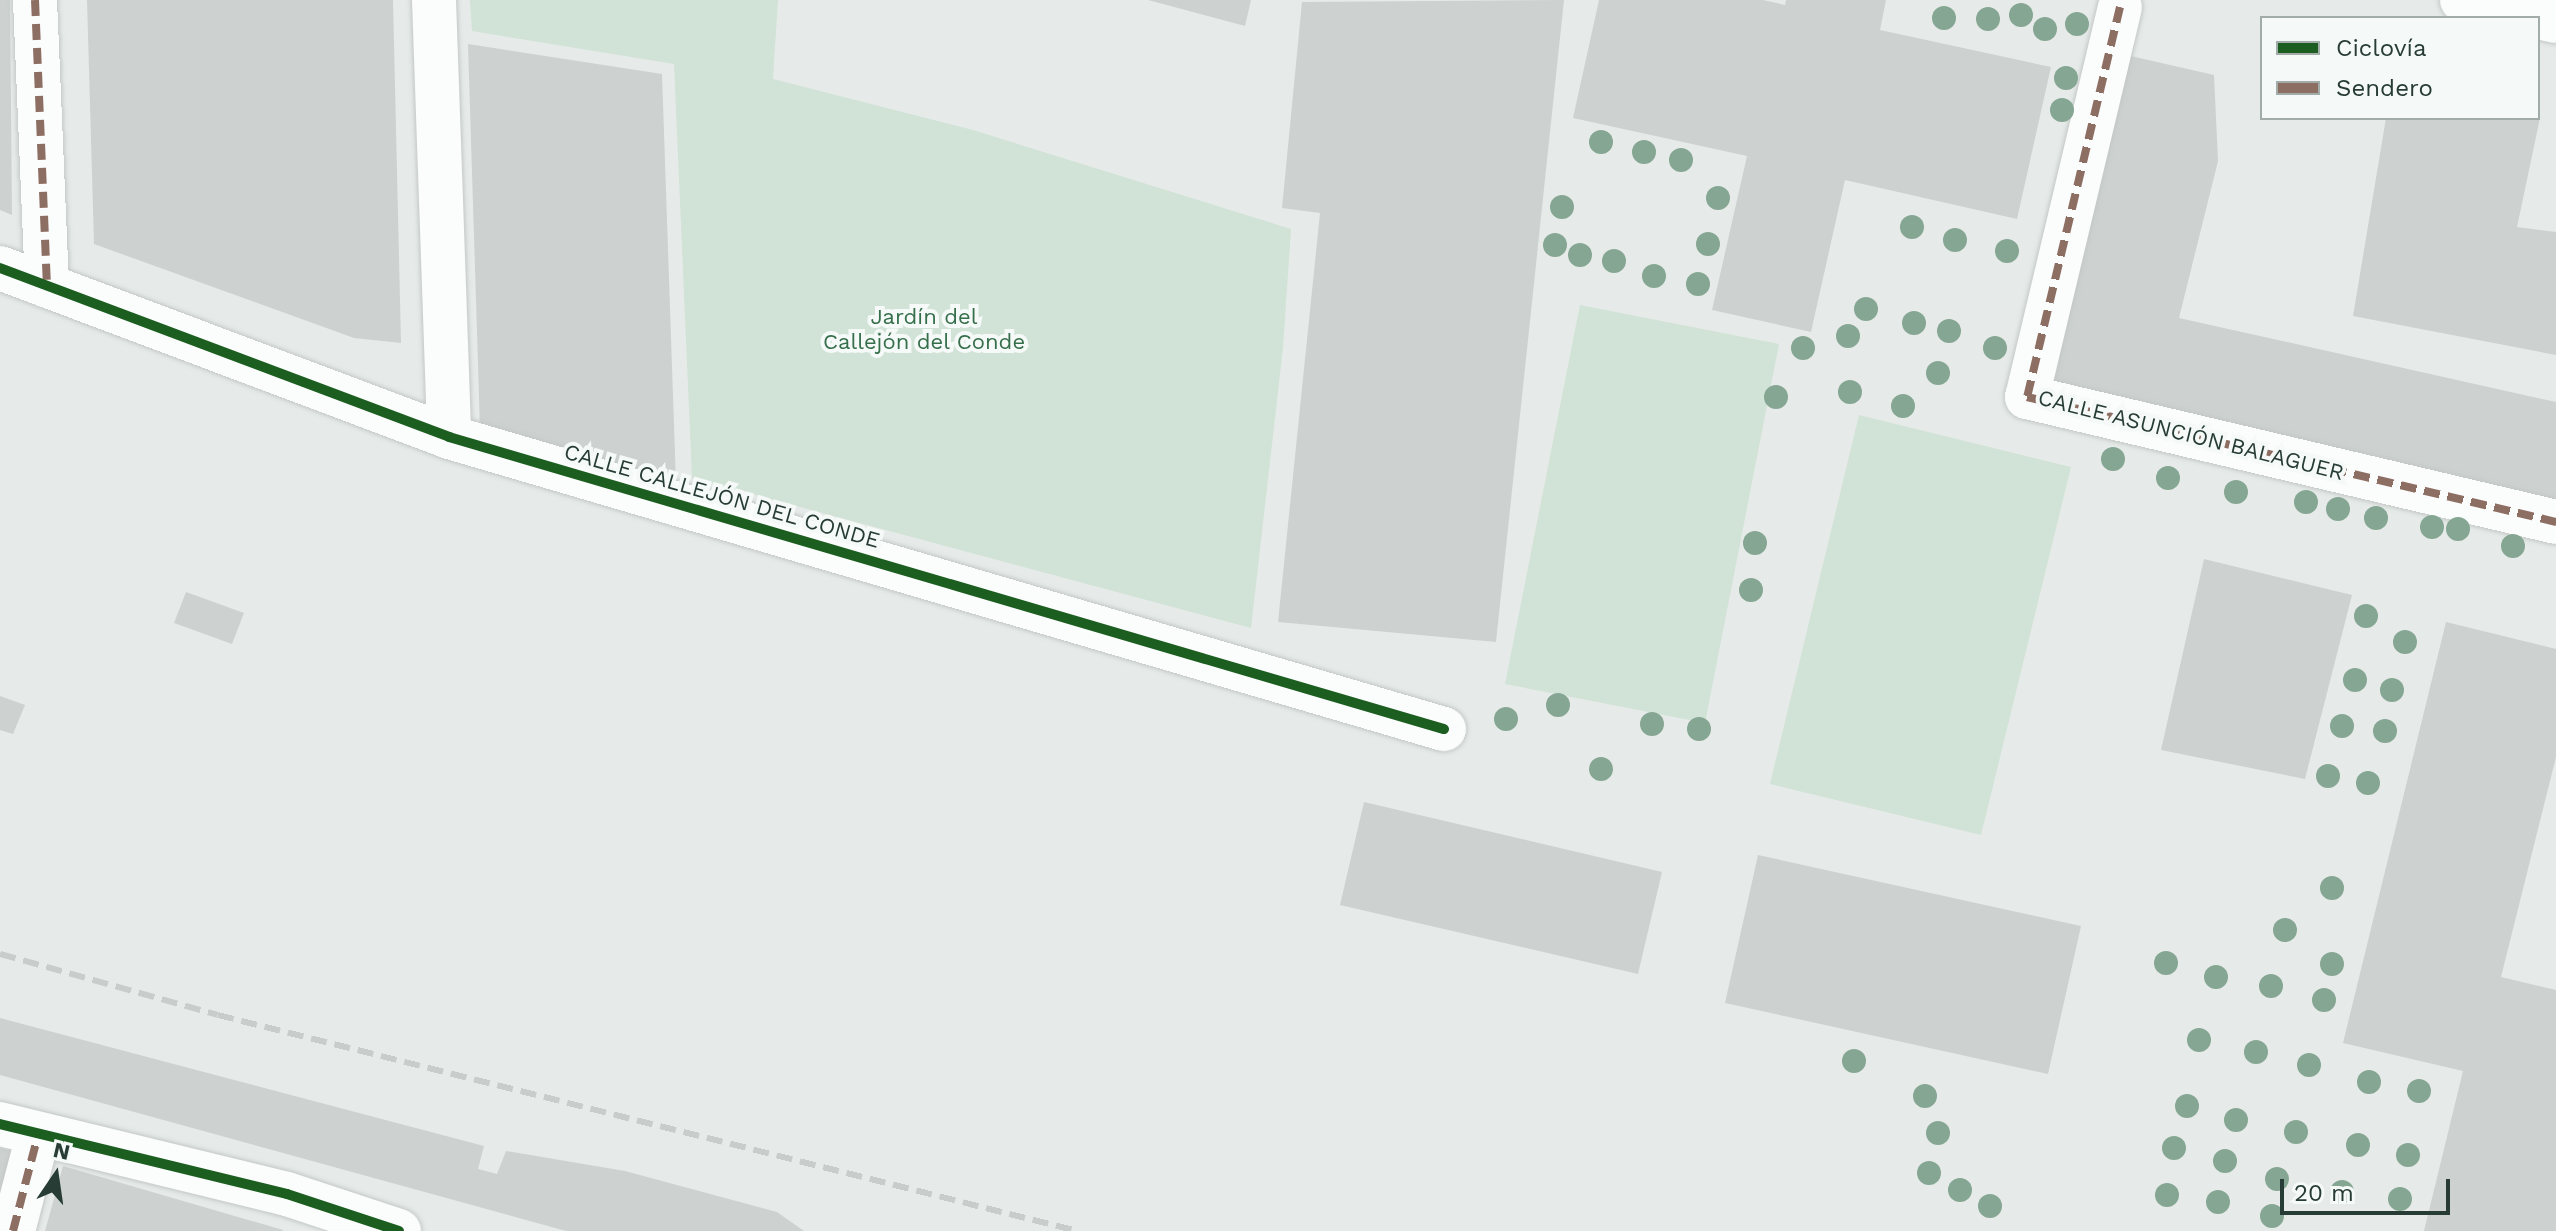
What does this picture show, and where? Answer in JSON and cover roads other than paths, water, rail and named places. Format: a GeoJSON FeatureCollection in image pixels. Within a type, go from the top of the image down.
{"type":"FeatureCollection","features":[{"type":"Feature","properties":{"kind":"street"},"geometry":{"type":"LineString","coordinates":[[35,0],[47,286]]}},
{"type":"Feature","properties":{"kind":"street"},"geometry":{"type":"LineString","coordinates":[[434,0],[449,437]]}},
{"type":"Feature","properties":{"kind":"street"},"geometry":{"type":"LineString","coordinates":[[2462,0],[2534,16]]}},
{"type":"Feature","properties":{"kind":"street","name":"CALLE ASUNCIÓN BALAGUER"},"geometry":{"type":"LineString","coordinates":[[2120,7],[2027,397],[2556,522]]}},
{"type":"Feature","properties":{"kind":"street","name":"CALLE CALLEJÓN DEL CONDE"},"geometry":{"type":"LineString","coordinates":[[0,268],[449,437],[1444,729]]}},
{"type":"Feature","properties":{"kind":"street"},"geometry":{"type":"LineString","coordinates":[[13,1231],[19,1129],[287,1212],[399,1231]]}},
{"type":"Feature","properties":{"kind":"railway"},"geometry":{"type":"LineString","coordinates":[[0,954],[218,1015],[1077,1231]]}},
{"type":"Feature","properties":{"kind":"park label","name":"Jardín del Callejón del Conde"},"geometry":{"type":"Point","coordinates":[924,328]}}]}
